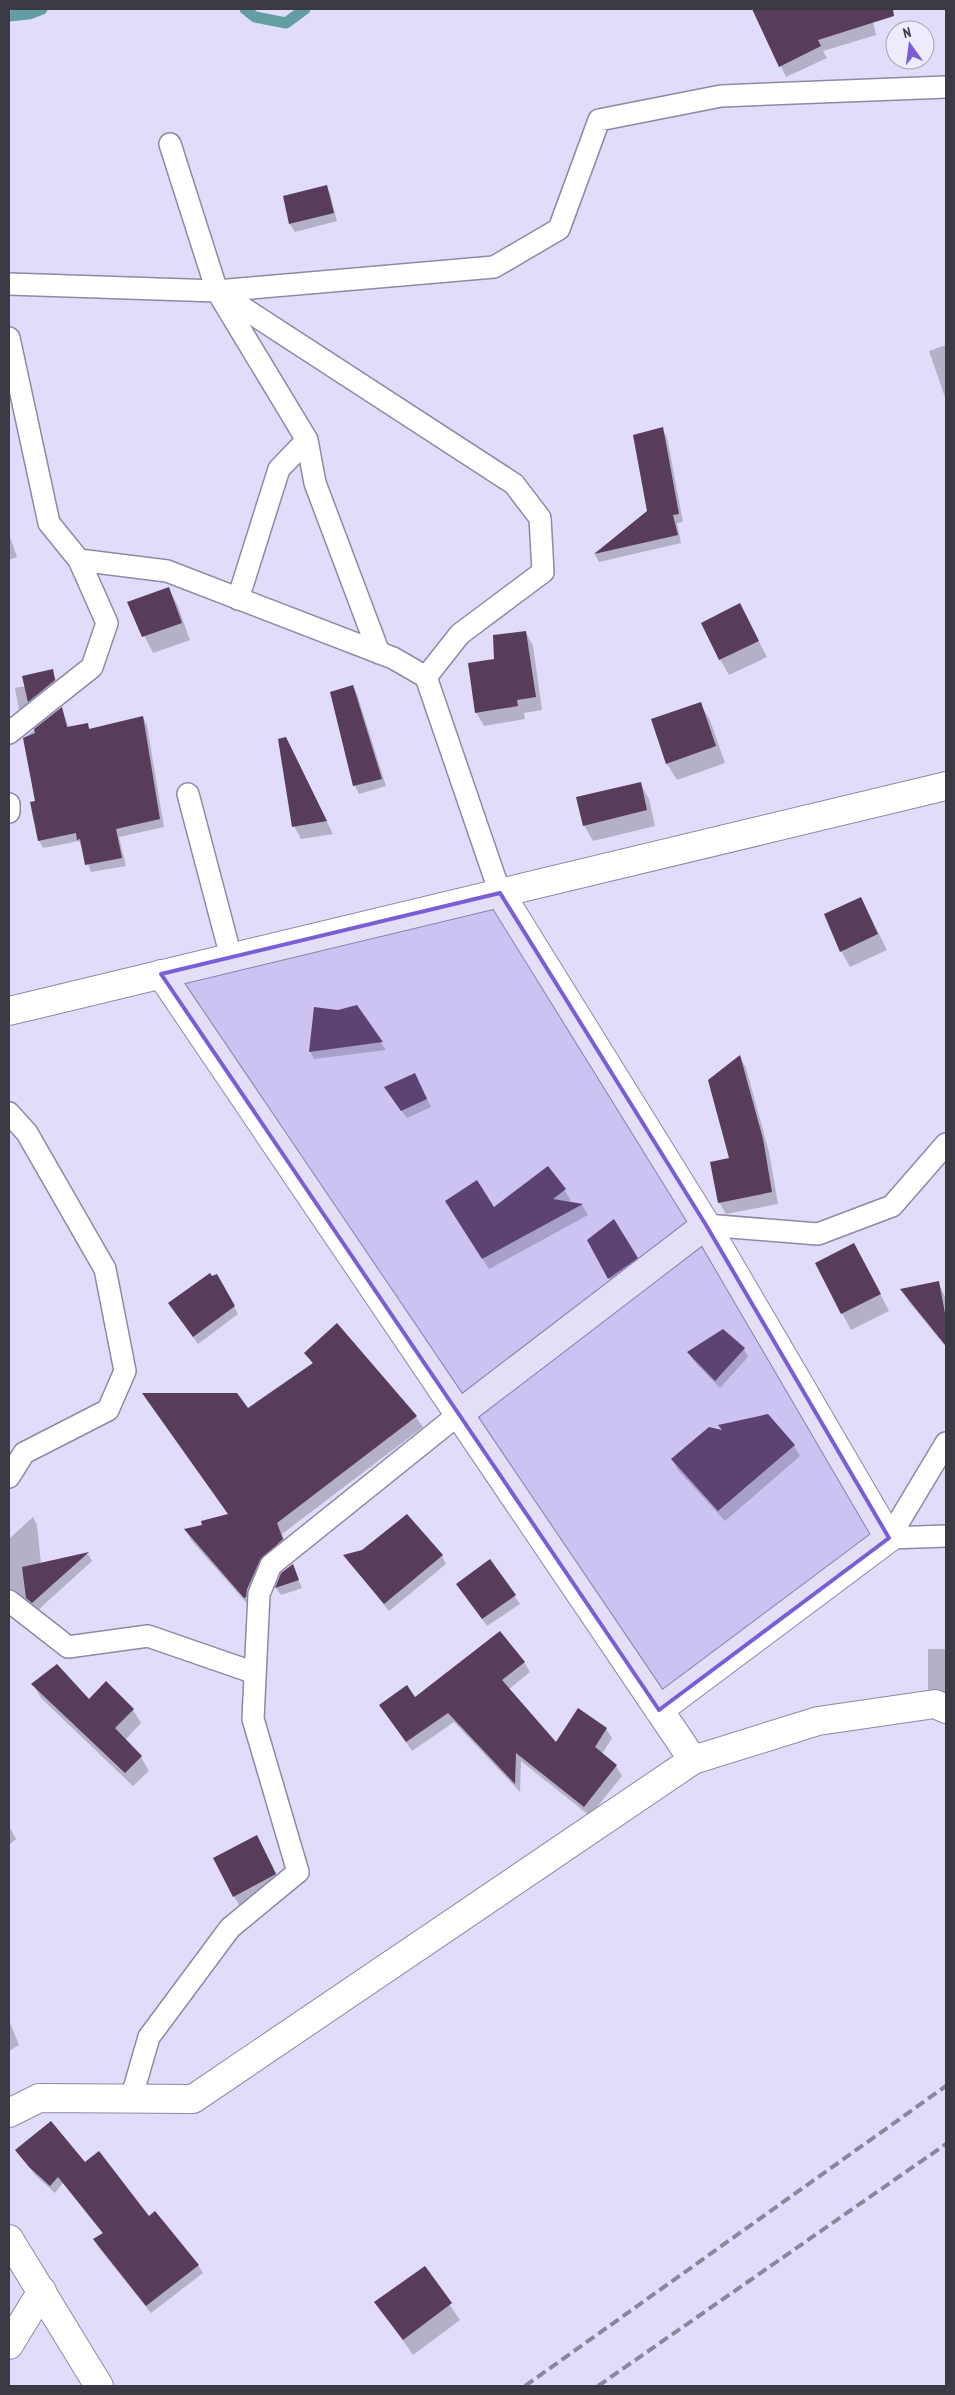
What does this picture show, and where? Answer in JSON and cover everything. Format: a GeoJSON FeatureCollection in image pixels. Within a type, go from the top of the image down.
{"type":"FeatureCollection","features":[{"type":"Feature","properties":{"kind":"street"},"geometry":{"type":"LineString","coordinates":[[9,1011],[946,786]]}},
{"type":"Feature","properties":{"kind":"street"},"geometry":{"type":"LineString","coordinates":[[500,893],[706,1225],[889,1538],[660,1710]]}},
{"type":"Feature","properties":{"kind":"street"},"geometry":{"type":"LineString","coordinates":[[161,974],[693,1760]]}},
{"type":"Feature","properties":{"kind":"street"},"geometry":{"type":"LineString","coordinates":[[459,1414],[706,1225]]}},
{"type":"Feature","properties":{"kind":"street"},"geometry":{"type":"LineString","coordinates":[[9,2113],[39,2098],[193,2100],[693,1760],[818,1721],[935,1704],[946,1709]]}},
{"type":"Feature","properties":{"kind":"street"},"geometry":{"type":"LineString","coordinates":[[9,2239],[99,2386]]}},
{"type":"Feature","properties":{"kind":"street"},"geometry":{"type":"LineString","coordinates":[[9,2345],[42,2291]]}},
{"type":"Feature","properties":{"kind":"lane"},"geometry":{"type":"LineString","coordinates":[[9,284],[217,291],[494,267],[559,229],[599,120],[721,96],[946,86]]}},
{"type":"Feature","properties":{"kind":"lane"},"geometry":{"type":"LineString","coordinates":[[170,144],[217,291],[307,440],[315,483],[379,653]]}},
{"type":"Feature","properties":{"kind":"lane"},"geometry":{"type":"LineString","coordinates":[[217,291],[514,484],[540,518],[543,572],[460,634],[426,677]]}},
{"type":"Feature","properties":{"kind":"lane"},"geometry":{"type":"LineString","coordinates":[[9,338],[49,523],[79,560],[107,623],[92,667],[9,733]]}},
{"type":"Feature","properties":{"kind":"lane"},"geometry":{"type":"LineString","coordinates":[[238,598],[279,468],[307,440]]}},
{"type":"Feature","properties":{"kind":"lane"},"geometry":{"type":"LineString","coordinates":[[79,560],[167,571],[379,653],[426,677],[500,893]]}},
{"type":"Feature","properties":{"kind":"lane"},"geometry":{"type":"LineString","coordinates":[[188,794],[231,957]]}},
{"type":"Feature","properties":{"kind":"lane"},"geometry":{"type":"LineString","coordinates":[[9,804],[9,812]]}},
{"type":"Feature","properties":{"kind":"lane"},"geometry":{"type":"LineString","coordinates":[[9,1113],[27,1133],[105,1269],[125,1371],[108,1410],[24,1453],[9,1477]]}},
{"type":"Feature","properties":{"kind":"lane"},"geometry":{"type":"LineString","coordinates":[[706,1225],[818,1234],[892,1206],[946,1144]]}},
{"type":"Feature","properties":{"kind":"lane"},"geometry":{"type":"LineString","coordinates":[[131,2099],[149,2037],[230,1928],[298,1872],[253,1719],[260,1594],[271,1565],[459,1414]]}},
{"type":"Feature","properties":{"kind":"lane"},"geometry":{"type":"LineString","coordinates":[[889,1538],[946,1444]]}},
{"type":"Feature","properties":{"kind":"lane"},"geometry":{"type":"LineString","coordinates":[[889,1538],[946,1536]]}},
{"type":"Feature","properties":{"kind":"lane"},"geometry":{"type":"LineString","coordinates":[[9,1601],[68,1647],[148,1636],[255,1673]]}},
{"type":"Feature","properties":{"kind":"highlighted area"},"geometry":{"type":"Polygon","coordinates":[[[500,893],[706,1225],[889,1538],[659,1710],[161,974],[500,893]]]}},
{"type":"Feature","properties":{"kind":"building"},"geometry":{"type":"Polygon","coordinates":[[[752,9],[893,9],[894,16],[818,40],[821,46],[779,67],[752,9]]]}},
{"type":"Feature","properties":{"kind":"building"},"geometry":{"type":"Polygon","coordinates":[[[327,185],[334,213],[289,224],[283,196],[327,185]]]}},
{"type":"Feature","properties":{"kind":"building"},"geometry":{"type":"Polygon","coordinates":[[[663,427],[679,514],[673,515],[678,535],[594,554],[647,511],[633,435],[663,427]]]}},
{"type":"Feature","properties":{"kind":"building"},"geometry":{"type":"Polygon","coordinates":[[[169,587],[182,623],[142,637],[127,602],[169,587]]]}},
{"type":"Feature","properties":{"kind":"building"},"geometry":{"type":"Polygon","coordinates":[[[740,603],[759,641],[719,660],[701,623],[740,603]]]}},
{"type":"Feature","properties":{"kind":"building"},"geometry":{"type":"Polygon","coordinates":[[[526,631],[536,697],[517,700],[518,706],[475,713],[468,663],[494,659],[493,635],[526,631]]]}},
{"type":"Feature","properties":{"kind":"building"},"geometry":{"type":"Polygon","coordinates":[[[53,669],[55,680],[28,702],[22,676],[53,669]]]}},
{"type":"Feature","properties":{"kind":"building"},"geometry":{"type":"Polygon","coordinates":[[[353,685],[382,779],[353,786],[330,692],[353,685]]]}},
{"type":"Feature","properties":{"kind":"building"},"geometry":{"type":"Polygon","coordinates":[[[701,702],[716,746],[666,764],[651,719],[701,702]]]}},
{"type":"Feature","properties":{"kind":"building"},"geometry":{"type":"Polygon","coordinates":[[[62,707],[67,727],[88,723],[89,729],[143,716],[160,819],[116,829],[122,858],[85,865],[80,839],[77,840],[76,833],[38,841],[30,802],[35,801],[23,738],[35,733],[34,729],[62,707]]]}},
{"type":"Feature","properties":{"kind":"building"},"geometry":{"type":"Polygon","coordinates":[[[286,737],[327,821],[292,827],[278,739],[286,737]]]}},
{"type":"Feature","properties":{"kind":"building"},"geometry":{"type":"Polygon","coordinates":[[[641,782],[647,810],[583,826],[576,797],[641,782]]]}},
{"type":"Feature","properties":{"kind":"building"},"geometry":{"type":"Polygon","coordinates":[[[861,897],[878,934],[840,952],[824,914],[861,897]]]}},
{"type":"Feature","properties":{"kind":"building"},"geometry":{"type":"Polygon","coordinates":[[[357,1005],[383,1042],[309,1052],[314,1007],[338,1010],[357,1005]]]}},
{"type":"Feature","properties":{"kind":"building"},"geometry":{"type":"Polygon","coordinates":[[[740,1055],[763,1139],[772,1192],[718,1203],[710,1162],[729,1158],[708,1080],[740,1055]]]}},
{"type":"Feature","properties":{"kind":"building"},"geometry":{"type":"Polygon","coordinates":[[[415,1073],[427,1099],[401,1111],[384,1087],[415,1073]]]}},
{"type":"Feature","properties":{"kind":"building"},"geometry":{"type":"Polygon","coordinates":[[[548,1166],[566,1189],[553,1199],[583,1204],[482,1259],[445,1201],[477,1180],[494,1207],[548,1166]]]}},
{"type":"Feature","properties":{"kind":"building"},"geometry":{"type":"Polygon","coordinates":[[[614,1219],[638,1258],[608,1279],[587,1240],[614,1219]]]}},
{"type":"Feature","properties":{"kind":"building"},"geometry":{"type":"Polygon","coordinates":[[[854,1243],[881,1294],[841,1314],[815,1263],[854,1243]]]}},
{"type":"Feature","properties":{"kind":"building"},"geometry":{"type":"Polygon","coordinates":[[[210,1273],[212,1276],[217,1274],[235,1306],[193,1337],[168,1303],[210,1273]]]}},
{"type":"Feature","properties":{"kind":"building"},"geometry":{"type":"Polygon","coordinates":[[[939,1281],[946,1319],[946,1346],[900,1289],[939,1281]]]}},
{"type":"Feature","properties":{"kind":"building"},"geometry":{"type":"Polygon","coordinates":[[[337,1323],[417,1416],[277,1523],[283,1539],[260,1560],[244,1598],[184,1529],[202,1525],[201,1521],[228,1514],[142,1393],[237,1393],[248,1408],[313,1363],[304,1353],[337,1323]]]}},
{"type":"Feature","properties":{"kind":"building"},"geometry":{"type":"Polygon","coordinates":[[[723,1329],[745,1348],[715,1381],[687,1352],[723,1329]]]}},
{"type":"Feature","properties":{"kind":"building"},"geometry":{"type":"Polygon","coordinates":[[[768,1414],[795,1445],[718,1511],[671,1459],[709,1427],[722,1430],[718,1425],[768,1414]]]}},
{"type":"Feature","properties":{"kind":"building"},"geometry":{"type":"Polygon","coordinates":[[[407,1514],[443,1555],[384,1604],[343,1555],[362,1550],[407,1514]]]}},
{"type":"Feature","properties":{"kind":"building"},"geometry":{"type":"Polygon","coordinates":[[[89,1552],[32,1603],[26,1598],[22,1567],[89,1552]]]}},
{"type":"Feature","properties":{"kind":"building"},"geometry":{"type":"Polygon","coordinates":[[[490,1559],[516,1595],[482,1619],[456,1584],[490,1559]]]}},
{"type":"Feature","properties":{"kind":"building"},"geometry":{"type":"Polygon","coordinates":[[[293,1564],[299,1580],[275,1588],[281,1573],[293,1564]]]}},
{"type":"Feature","properties":{"kind":"building"},"geometry":{"type":"Polygon","coordinates":[[[500,1631],[525,1662],[502,1680],[556,1742],[578,1708],[607,1728],[595,1747],[617,1765],[584,1807],[516,1753],[515,1784],[448,1713],[406,1742],[379,1705],[407,1685],[415,1697],[500,1631]]]}},
{"type":"Feature","properties":{"kind":"building"},"geometry":{"type":"Polygon","coordinates":[[[57,1664],[89,1699],[106,1681],[134,1709],[115,1728],[142,1756],[125,1773],[31,1684],[57,1664]]]}},
{"type":"Feature","properties":{"kind":"building"},"geometry":{"type":"Polygon","coordinates":[[[257,1835],[276,1874],[233,1897],[213,1858],[257,1835]]]}},
{"type":"Feature","properties":{"kind":"building"},"geometry":{"type":"Polygon","coordinates":[[[51,2121],[85,2162],[99,2151],[149,2216],[155,2211],[199,2265],[146,2306],[93,2239],[103,2233],[58,2177],[50,2186],[29,2167],[15,2150],[51,2121]]]}},
{"type":"Feature","properties":{"kind":"building"},"geometry":{"type":"Polygon","coordinates":[[[425,2266],[452,2303],[403,2340],[374,2302],[425,2266]]]}},
{"type":"Feature","properties":{"kind":"waterway"},"geometry":{"type":"LineString","coordinates":[[9,16],[29,14],[42,9]]}},
{"type":"Feature","properties":{"kind":"waterway"},"geometry":{"type":"LineString","coordinates":[[245,9],[255,17],[286,23],[305,9]]}},
{"type":"Feature","properties":{"kind":"railway"},"geometry":{"type":"LineString","coordinates":[[525,2386],[946,2086]]}},
{"type":"Feature","properties":{"kind":"railway"},"geometry":{"type":"LineString","coordinates":[[598,2386],[946,2144]]}}]}
